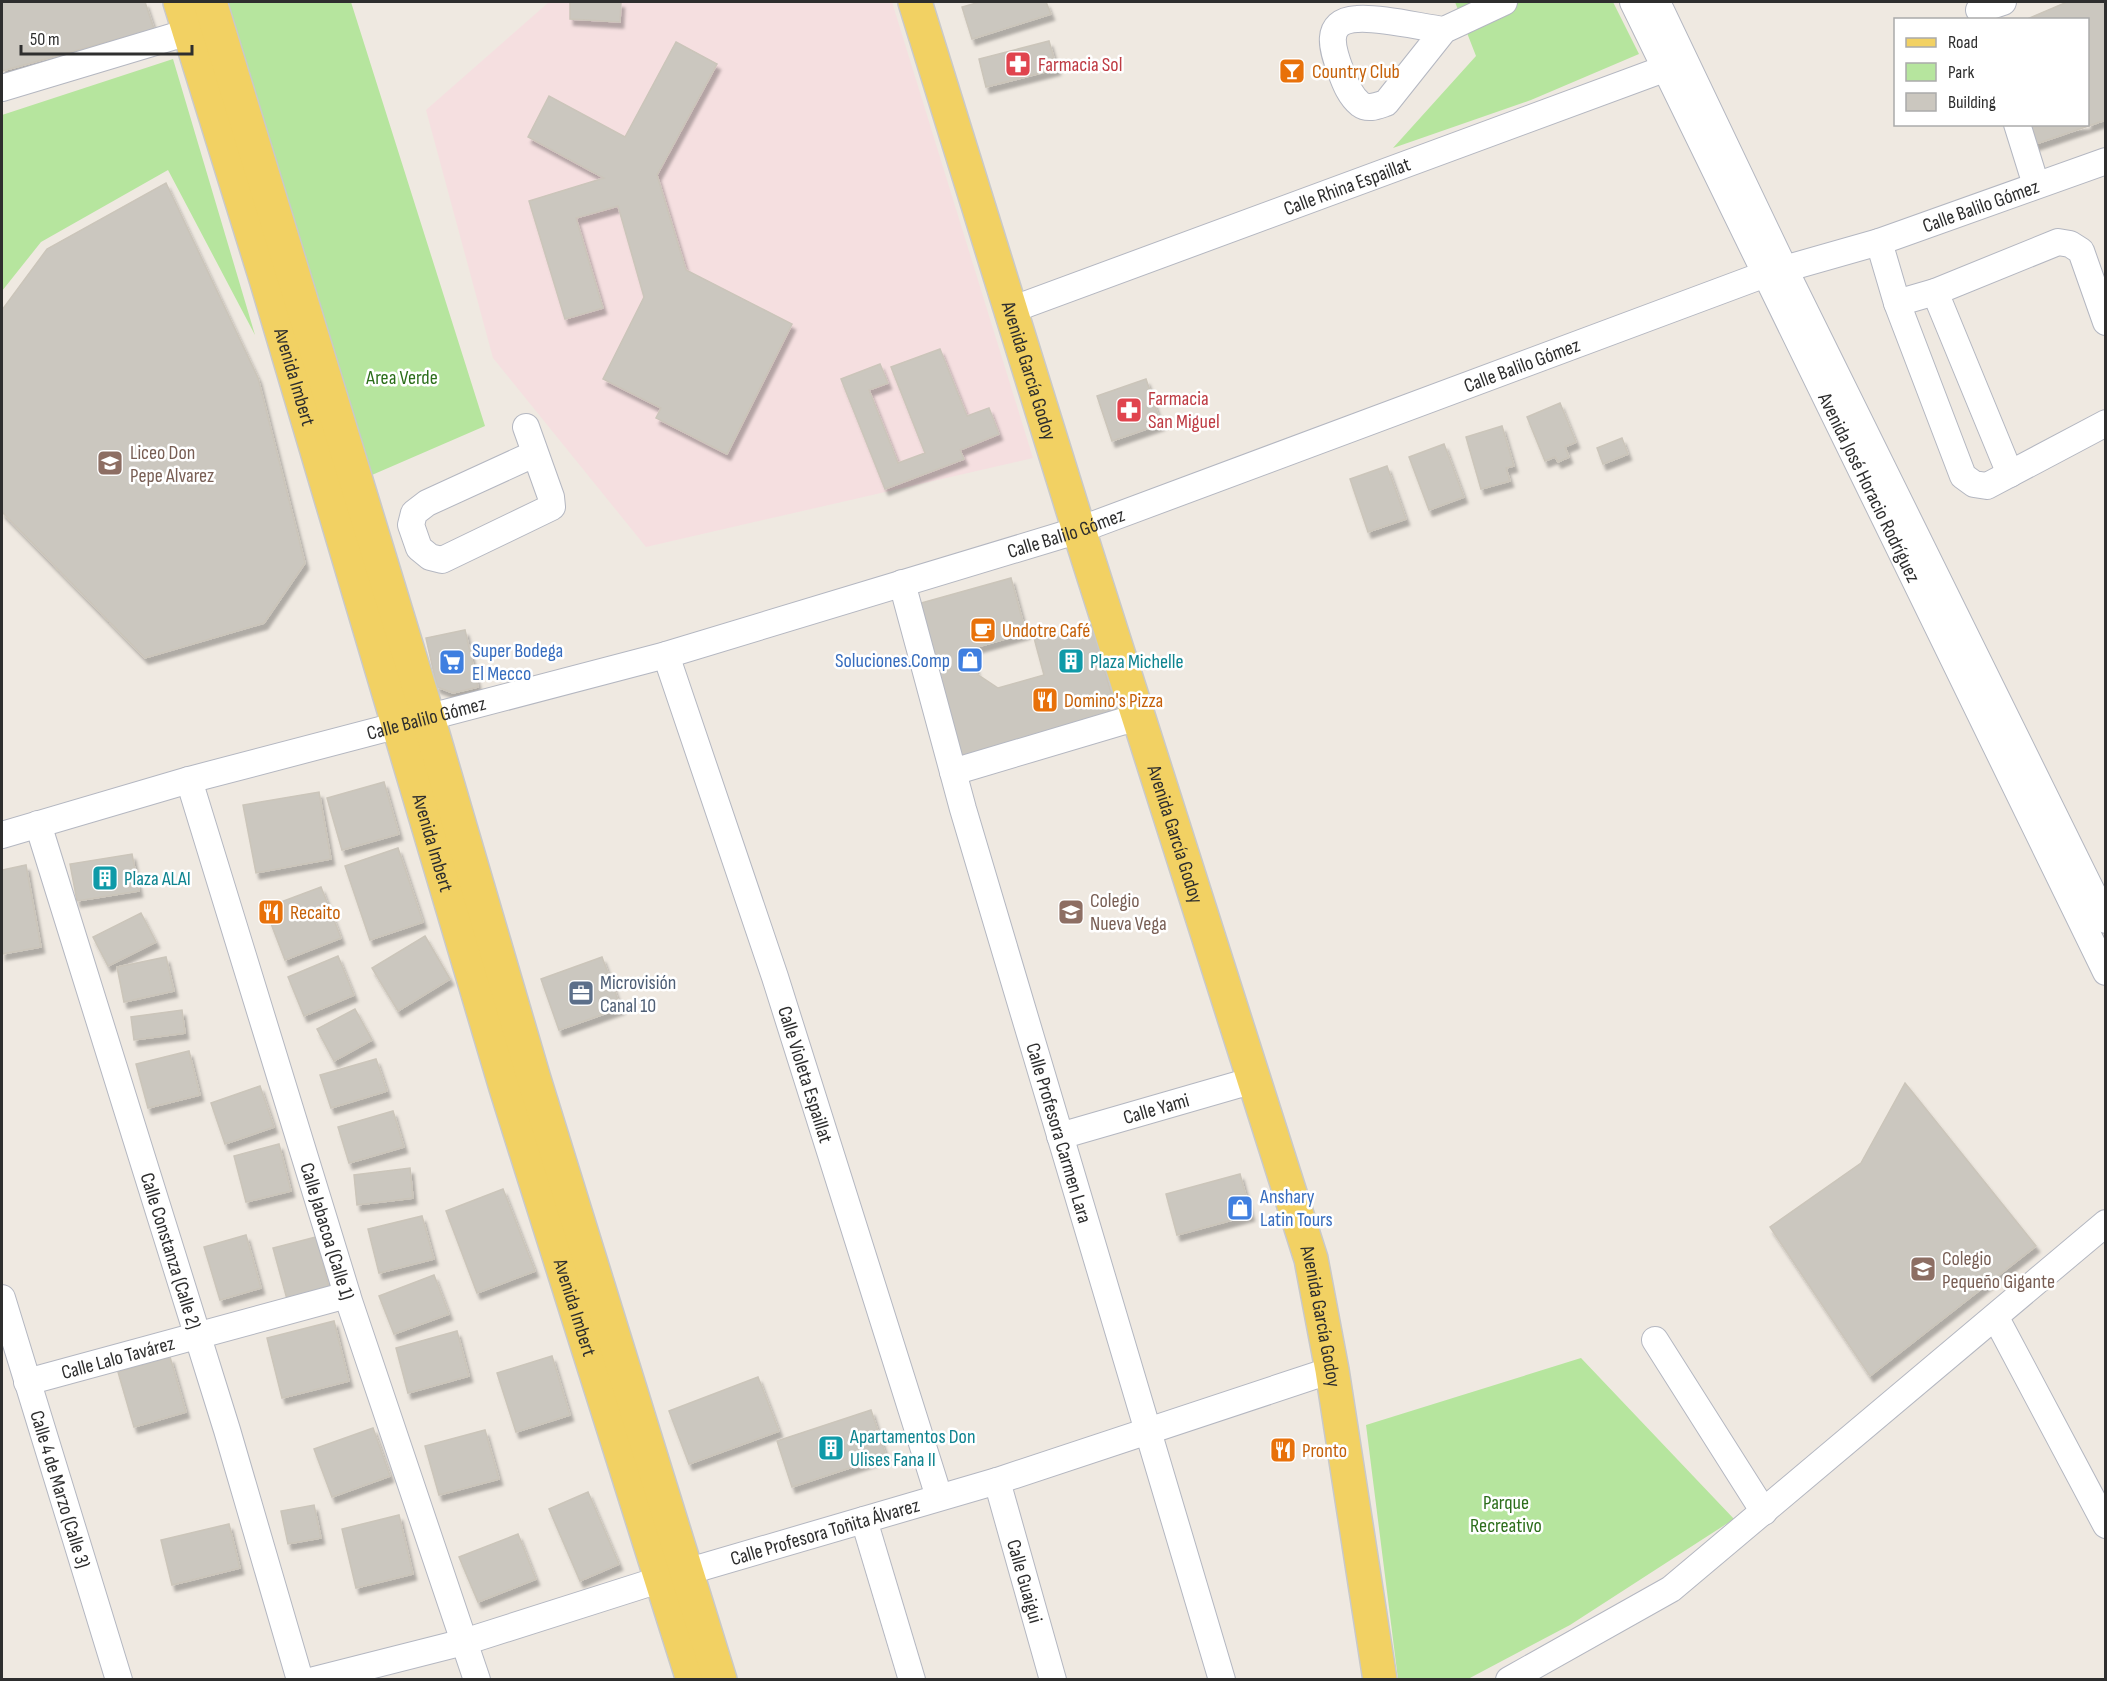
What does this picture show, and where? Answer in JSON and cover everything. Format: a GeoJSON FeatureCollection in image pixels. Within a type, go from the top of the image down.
{"type":"FeatureCollection","features":[{"type":"Feature","properties":{"kind":"main road","name":"Avenida García Godoy"},"geometry":{"type":"LineString","coordinates":[[915,2],[1079,530],[1141,716],[1311,1259],[1332,1370],[1380,1680]]}},
{"type":"Feature","properties":{"kind":"main road","name":"Avenida Imbert"},"geometry":{"type":"LineString","coordinates":[[199,15],[413,721],[520,1084],[674,1576],[720,1680]]}},
{"type":"Feature","properties":{"kind":"main road","name":"Avenida Imbert"},"geometry":{"type":"LineString","coordinates":[[674,1576],[693,1680]]}},
{"type":"Feature","properties":{"kind":"street"},"geometry":{"type":"LineString","coordinates":[[1444,30],[1504,2]]}},
{"type":"Feature","properties":{"kind":"street","name":"Avenida José Horacio Rodríguez"},"geometry":{"type":"LineString","coordinates":[[1633,2],[1674,65],[2106,972]]}},
{"type":"Feature","properties":{"kind":"street","name":"Avenida José Horacio Rodríguez"},"geometry":{"type":"LineString","coordinates":[[1657,2],[1674,65]]}},
{"type":"Feature","properties":{"kind":"street"},"geometry":{"type":"LineString","coordinates":[[1980,10],[2003,2]]}},
{"type":"Feature","properties":{"kind":"street"},"geometry":{"type":"LineString","coordinates":[[2,88],[199,15]]}},
{"type":"Feature","properties":{"kind":"street","name":"Calle Rhina Espaillat"},"geometry":{"type":"LineString","coordinates":[[1011,310],[1674,65]]}},
{"type":"Feature","properties":{"kind":"street"},"geometry":{"type":"LineString","coordinates":[[2018,126],[2036,185]]}},
{"type":"Feature","properties":{"kind":"street","name":"Calle Balilo Gómez"},"geometry":{"type":"LineString","coordinates":[[2,835],[189,780],[666,655],[1079,530],[1774,271],[1879,242],[2106,161]]}},
{"type":"Feature","properties":{"kind":"street"},"geometry":{"type":"LineString","coordinates":[[1879,242],[1897,303],[1963,476],[1974,484],[1987,486],[2106,423]]}},
{"type":"Feature","properties":{"kind":"street"},"geometry":{"type":"LineString","coordinates":[[1897,303],[1935,292],[2058,242],[2070,244],[2081,251],[2106,322]]}},
{"type":"Feature","properties":{"kind":"street","name":"Avenida José Horacio Rodríguez"},"geometry":{"type":"LineString","coordinates":[[1774,271],[2106,920]]}},
{"type":"Feature","properties":{"kind":"street"},"geometry":{"type":"LineString","coordinates":[[1935,292],[2010,474]]}},
{"type":"Feature","properties":{"kind":"street"},"geometry":{"type":"LineString","coordinates":[[526,427],[551,497],[552,507],[442,560],[430,557],[419,549],[411,525],[414,513],[534,454]]}},
{"type":"Feature","properties":{"kind":"street","name":"Calle Profesora Carmen Lara"},"geometry":{"type":"LineString","coordinates":[[902,584],[953,772],[1222,1680]]}},
{"type":"Feature","properties":{"kind":"street","name":"Calle Violeta Espaillat"},"geometry":{"type":"LineString","coordinates":[[666,655],[775,977],[939,1497]]}},
{"type":"Feature","properties":{"kind":"street"},"geometry":{"type":"LineString","coordinates":[[953,772],[1141,716]]}},
{"type":"Feature","properties":{"kind":"street","name":"Calle Jabacoa (Calle 1)"},"geometry":{"type":"LineString","coordinates":[[189,780],[347,1295],[477,1680]]}},
{"type":"Feature","properties":{"kind":"street","name":"Calle Constanza (Calle 2)"},"geometry":{"type":"LineString","coordinates":[[38,824],[198,1337],[300,1680]]}},
{"type":"Feature","properties":{"kind":"street","name":"Calle Yami"},"geometry":{"type":"LineString","coordinates":[[1060,1136],[1254,1080]]}},
{"type":"Feature","properties":{"kind":"street"},"geometry":{"type":"LineString","coordinates":[[1509,1680],[1671,1589],[1996,1318],[2106,1223]]}},
{"type":"Feature","properties":{"kind":"street","name":"Calle Lalo Tavárez"},"geometry":{"type":"LineString","coordinates":[[27,1382],[347,1295]]}},
{"type":"Feature","properties":{"kind":"street","name":"Calle 4 de Marzo (Calle 3)"},"geometry":{"type":"LineString","coordinates":[[2,1298],[119,1680]]}},
{"type":"Feature","properties":{"kind":"street"},"geometry":{"type":"LineString","coordinates":[[1996,1318],[2106,1525]]}},
{"type":"Feature","properties":{"kind":"street"},"geometry":{"type":"LineString","coordinates":[[1655,1340],[1764,1512]]}},
{"type":"Feature","properties":{"kind":"street","name":"Calle Profesora Toñita Álvarez"},"geometry":{"type":"LineString","coordinates":[[314,1680],[464,1642],[674,1576],[997,1481],[1332,1370]]}},
{"type":"Feature","properties":{"kind":"street","name":"Calle Guaigui"},"geometry":{"type":"LineString","coordinates":[[997,1481],[1053,1680]]}},
{"type":"Feature","properties":{"kind":"street"},"geometry":{"type":"LineString","coordinates":[[864,1520],[912,1680]]}},
{"type":"Feature","properties":{"kind":"shaded area"},"geometry":{"type":"Polygon","coordinates":[[[549,2],[892,2],[1033,458],[646,547],[493,358],[426,110],[549,2]]]}},
{"type":"Feature","properties":{"kind":"green space","name":"Area Verde"},"geometry":{"type":"Polygon","coordinates":[[[224,2],[351,2],[485,426],[365,478],[224,2]]]}},
{"type":"Feature","properties":{"kind":"green space"},"geometry":{"type":"Polygon","coordinates":[[[1455,2],[1613,2],[1639,54],[1531,100],[1393,148],[1476,56],[1455,2]]]}},
{"type":"Feature","properties":{"kind":"green space"},"geometry":{"type":"Polygon","coordinates":[[[173,59],[255,335],[168,170],[41,242],[2,291],[2,115],[173,59]]]}},
{"type":"Feature","properties":{"kind":"green space","name":"Parque Recreativo"},"geometry":{"type":"Polygon","coordinates":[[[1581,1358],[1734,1519],[1570,1625],[1468,1679],[1398,1679],[1366,1425],[1581,1358]]]}},
{"type":"Feature","properties":{"kind":"building"},"geometry":{"type":"Polygon","coordinates":[[[2,2],[145,2],[154,29],[2,71],[2,2]]]}},
{"type":"Feature","properties":{"kind":"building"},"geometry":{"type":"Polygon","coordinates":[[[570,2],[621,2],[620,22],[570,19],[570,2]]]}},
{"type":"Feature","properties":{"kind":"building"},"geometry":{"type":"Polygon","coordinates":[[[980,2],[1046,2],[1051,14],[972,39],[962,7],[980,2]]]}},
{"type":"Feature","properties":{"kind":"building"},"geometry":{"type":"Polygon","coordinates":[[[2067,2],[2106,2],[2106,120],[2089,126],[2089,18],[2030,18],[2067,2]]]}},
{"type":"Feature","properties":{"kind":"building","name":"Farmacia Sol"},"geometry":{"type":"Polygon","coordinates":[[[1049,41],[1057,69],[986,87],[979,59],[1049,41]]]}},
{"type":"Feature","properties":{"kind":"building"},"geometry":{"type":"Polygon","coordinates":[[[676,42],[717,64],[657,175],[686,270],[792,324],[727,454],[656,418],[661,408],[603,379],[644,297],[618,206],[576,218],[603,308],[565,319],[529,201],[604,178],[528,137],[549,96],[625,137],[676,42]]]}},
{"type":"Feature","properties":{"kind":"building"},"geometry":{"type":"Polygon","coordinates":[[[2021,126],[2088,126],[2027,147],[2021,126]]]}},
{"type":"Feature","properties":{"kind":"building"},"geometry":{"type":"Polygon","coordinates":[[[166,183],[258,378],[305,563],[264,623],[145,658],[2,512],[2,310],[47,249],[166,183]]]}},
{"type":"Feature","properties":{"kind":"building"},"geometry":{"type":"Polygon","coordinates":[[[940,349],[967,416],[989,408],[999,434],[960,450],[964,459],[885,489],[841,379],[880,364],[888,383],[869,390],[898,463],[925,453],[891,367],[940,349]]]}},
{"type":"Feature","properties":{"kind":"building","name":"Farmacia San Miguel"},"geometry":{"type":"Polygon","coordinates":[[[1146,379],[1161,424],[1112,441],[1097,396],[1146,379]]]}},
{"type":"Feature","properties":{"kind":"building"},"geometry":{"type":"Polygon","coordinates":[[[1560,403],[1576,442],[1565,447],[1569,457],[1558,462],[1555,457],[1545,461],[1527,417],[1560,403]]]}},
{"type":"Feature","properties":{"kind":"building"},"geometry":{"type":"Polygon","coordinates":[[[1502,426],[1514,466],[1506,468],[1510,481],[1481,489],[1466,437],[1502,426]]]}},
{"type":"Feature","properties":{"kind":"building"},"geometry":{"type":"Polygon","coordinates":[[[1622,438],[1628,454],[1603,464],[1597,448],[1622,438]]]}},
{"type":"Feature","properties":{"kind":"building"},"geometry":{"type":"Polygon","coordinates":[[[1444,444],[1464,497],[1429,510],[1409,457],[1444,444]]]}},
{"type":"Feature","properties":{"kind":"building"},"geometry":{"type":"Polygon","coordinates":[[[1387,466],[1406,519],[1368,532],[1350,479],[1387,466]]]}},
{"type":"Feature","properties":{"kind":"building","name":"Plaza Michelle"},"geometry":{"type":"Polygon","coordinates":[[[1011,578],[1026,633],[970,649],[977,674],[998,688],[1044,675],[1034,638],[1091,622],[1117,714],[957,759],[914,605],[1011,578]]]}},
{"type":"Feature","properties":{"kind":"building","name":"Super Bodega El Mecco"},"geometry":{"type":"Polygon","coordinates":[[[465,630],[478,687],[453,693],[437,687],[426,638],[465,630]]]}},
{"type":"Feature","properties":{"kind":"building"},"geometry":{"type":"Polygon","coordinates":[[[384,782],[399,834],[342,850],[327,798],[384,782]]]}},
{"type":"Feature","properties":{"kind":"building"},"geometry":{"type":"Polygon","coordinates":[[[319,792],[331,859],[256,873],[243,805],[319,792]]]}},
{"type":"Feature","properties":{"kind":"building"},"geometry":{"type":"Polygon","coordinates":[[[398,848],[423,922],[370,940],[345,866],[398,848]]]}},
{"type":"Feature","properties":{"kind":"building","name":"Plaza ALAI"},"geometry":{"type":"Polygon","coordinates":[[[132,854],[139,891],[77,901],[70,864],[132,854]]]}},
{"type":"Feature","properties":{"kind":"building"},"geometry":{"type":"Polygon","coordinates":[[[26,865],[41,947],[2,954],[2,870],[26,865]]]}},
{"type":"Feature","properties":{"kind":"building"},"geometry":{"type":"Polygon","coordinates":[[[321,887],[341,938],[285,960],[265,908],[321,887]]]}},
{"type":"Feature","properties":{"kind":"building"},"geometry":{"type":"Polygon","coordinates":[[[141,913],[156,942],[108,966],[93,937],[141,913]]]}},
{"type":"Feature","properties":{"kind":"building"},"geometry":{"type":"Polygon","coordinates":[[[425,936],[450,979],[398,1011],[372,968],[425,936]]]}},
{"type":"Feature","properties":{"kind":"building"},"geometry":{"type":"Polygon","coordinates":[[[338,956],[354,995],[304,1016],[288,977],[338,956]]]}},
{"type":"Feature","properties":{"kind":"building"},"geometry":{"type":"Polygon","coordinates":[[[166,957],[174,991],[124,1002],[117,967],[166,957]]]}},
{"type":"Feature","properties":{"kind":"building","name":"Microvisión Canal 10"},"geometry":{"type":"Polygon","coordinates":[[[602,957],[621,1008],[559,1030],[541,979],[602,957]]]}},
{"type":"Feature","properties":{"kind":"building"},"geometry":{"type":"Polygon","coordinates":[[[355,1009],[372,1040],[334,1061],[317,1029],[355,1009]]]}},
{"type":"Feature","properties":{"kind":"building"},"geometry":{"type":"Polygon","coordinates":[[[182,1010],[185,1033],[134,1040],[131,1017],[182,1010]]]}},
{"type":"Feature","properties":{"kind":"building"},"geometry":{"type":"Polygon","coordinates":[[[189,1051],[200,1095],[148,1108],[136,1064],[189,1051]]]}},
{"type":"Feature","properties":{"kind":"building"},"geometry":{"type":"Polygon","coordinates":[[[376,1059],[387,1091],[331,1108],[320,1075],[376,1059]]]}},
{"type":"Feature","properties":{"kind":"building","name":"Colegio Pequeño Gigante"},"geometry":{"type":"Polygon","coordinates":[[[1905,1083],[2036,1246],[1870,1376],[1770,1227],[1861,1163],[1905,1083]]]}},
{"type":"Feature","properties":{"kind":"building"},"geometry":{"type":"Polygon","coordinates":[[[260,1086],[274,1127],[225,1144],[211,1103],[260,1086]]]}},
{"type":"Feature","properties":{"kind":"building"},"geometry":{"type":"Polygon","coordinates":[[[393,1111],[404,1147],[349,1163],[338,1127],[393,1111]]]}},
{"type":"Feature","properties":{"kind":"building"},"geometry":{"type":"Polygon","coordinates":[[[279,1144],[291,1191],[246,1202],[234,1156],[279,1144]]]}},
{"type":"Feature","properties":{"kind":"building"},"geometry":{"type":"Polygon","coordinates":[[[410,1168],[413,1198],[357,1205],[354,1175],[410,1168]]]}},
{"type":"Feature","properties":{"kind":"building"},"geometry":{"type":"Polygon","coordinates":[[[1240,1174],[1251,1215],[1177,1235],[1166,1194],[1240,1174]]]}},
{"type":"Feature","properties":{"kind":"building"},"geometry":{"type":"Polygon","coordinates":[[[503,1189],[535,1271],[477,1293],[446,1211],[503,1189]]]}},
{"type":"Feature","properties":{"kind":"building"},"geometry":{"type":"Polygon","coordinates":[[[422,1216],[434,1259],[379,1273],[368,1229],[422,1216]]]}},
{"type":"Feature","properties":{"kind":"building"},"geometry":{"type":"Polygon","coordinates":[[[246,1235],[261,1288],[220,1300],[204,1247],[246,1235]]]}},
{"type":"Feature","properties":{"kind":"building"},"geometry":{"type":"Polygon","coordinates":[[[316,1237],[329,1288],[287,1299],[273,1248],[316,1237]]]}},
{"type":"Feature","properties":{"kind":"building"},"geometry":{"type":"Polygon","coordinates":[[[434,1275],[449,1314],[394,1334],[379,1296],[434,1275]]]}},
{"type":"Feature","properties":{"kind":"building"},"geometry":{"type":"Polygon","coordinates":[[[334,1321],[349,1381],[282,1398],[267,1338],[334,1321]]]}},
{"type":"Feature","properties":{"kind":"building"},"geometry":{"type":"Polygon","coordinates":[[[457,1331],[469,1376],[408,1393],[396,1348],[457,1331]]]}},
{"type":"Feature","properties":{"kind":"building"},"geometry":{"type":"Polygon","coordinates":[[[552,1356],[570,1415],[516,1432],[497,1373],[552,1356]]]}},
{"type":"Feature","properties":{"kind":"building"},"geometry":{"type":"Polygon","coordinates":[[[170,1357],[186,1412],[134,1427],[118,1372],[170,1357]]]}},
{"type":"Feature","properties":{"kind":"building"},"geometry":{"type":"Polygon","coordinates":[[[758,1377],[779,1431],[689,1464],[669,1411],[758,1377]]]}},
{"type":"Feature","properties":{"kind":"building","name":"Apartamentos Don Ulises Fana II"},"geometry":{"type":"Polygon","coordinates":[[[871,1410],[886,1456],[792,1487],[777,1441],[871,1410]]]}},
{"type":"Feature","properties":{"kind":"building"},"geometry":{"type":"Polygon","coordinates":[[[373,1428],[390,1476],[332,1497],[314,1449],[373,1428]]]}},
{"type":"Feature","properties":{"kind":"building"},"geometry":{"type":"Polygon","coordinates":[[[485,1430],[499,1479],[439,1495],[425,1446],[485,1430]]]}},
{"type":"Feature","properties":{"kind":"building"},"geometry":{"type":"Polygon","coordinates":[[[588,1492],[619,1564],[580,1581],[549,1509],[588,1492]]]}},
{"type":"Feature","properties":{"kind":"building"},"geometry":{"type":"Polygon","coordinates":[[[314,1505],[321,1538],[288,1544],[281,1511],[314,1505]]]}},
{"type":"Feature","properties":{"kind":"building"},"geometry":{"type":"Polygon","coordinates":[[[399,1515],[413,1574],[356,1588],[342,1529],[399,1515]]]}},
{"type":"Feature","properties":{"kind":"building"},"geometry":{"type":"Polygon","coordinates":[[[229,1524],[240,1568],[172,1585],[161,1540],[229,1524]]]}},
{"type":"Feature","properties":{"kind":"building"},"geometry":{"type":"Polygon","coordinates":[[[518,1534],[536,1579],[478,1602],[459,1557],[518,1534]]]}},
{"type":"Feature","properties":{"kind":"place","name":"Farmacia Sol"},"geometry":{"type":"Point","coordinates":[1018,64]}},
{"type":"Feature","properties":{"kind":"place","name":"Country Club"},"geometry":{"type":"Point","coordinates":[1292,71]}},
{"type":"Feature","properties":{"kind":"place","name":"Farmacia San Miguel"},"geometry":{"type":"Point","coordinates":[1129,410]}},
{"type":"Feature","properties":{"kind":"place","name":"Liceo Don Pepe Alvarez"},"geometry":{"type":"Point","coordinates":[110,463]}},
{"type":"Feature","properties":{"kind":"place","name":"Undotre Café"},"geometry":{"type":"Point","coordinates":[983,630]}},
{"type":"Feature","properties":{"kind":"place","name":"Soluciones.Comp"},"geometry":{"type":"Point","coordinates":[970,660]}},
{"type":"Feature","properties":{"kind":"place","name":"Plaza Michelle"},"geometry":{"type":"Point","coordinates":[1071,661]}},
{"type":"Feature","properties":{"kind":"place","name":"Super Bodega El Mecco"},"geometry":{"type":"Point","coordinates":[452,662]}},
{"type":"Feature","properties":{"kind":"place","name":"Domino's Pizza"},"geometry":{"type":"Point","coordinates":[1045,700]}},
{"type":"Feature","properties":{"kind":"place","name":"Plaza ALAI"},"geometry":{"type":"Point","coordinates":[105,878]}},
{"type":"Feature","properties":{"kind":"place","name":"Recaito"},"geometry":{"type":"Point","coordinates":[271,912]}},
{"type":"Feature","properties":{"kind":"place","name":"Colegio Nueva Vega"},"geometry":{"type":"Point","coordinates":[1071,912]}},
{"type":"Feature","properties":{"kind":"place","name":"Microvisión Canal 10"},"geometry":{"type":"Point","coordinates":[581,993]}},
{"type":"Feature","properties":{"kind":"place","name":"Anshary Latin Tours"},"geometry":{"type":"Point","coordinates":[1240,1208]}},
{"type":"Feature","properties":{"kind":"place","name":"Colegio Pequeño Gigante"},"geometry":{"type":"Point","coordinates":[1923,1269]}},
{"type":"Feature","properties":{"kind":"place","name":"Apartamentos Don Ulises Fana II"},"geometry":{"type":"Point","coordinates":[831,1448]}},
{"type":"Feature","properties":{"kind":"place","name":"Pronto"},"geometry":{"type":"Point","coordinates":[1283,1450]}}]}
